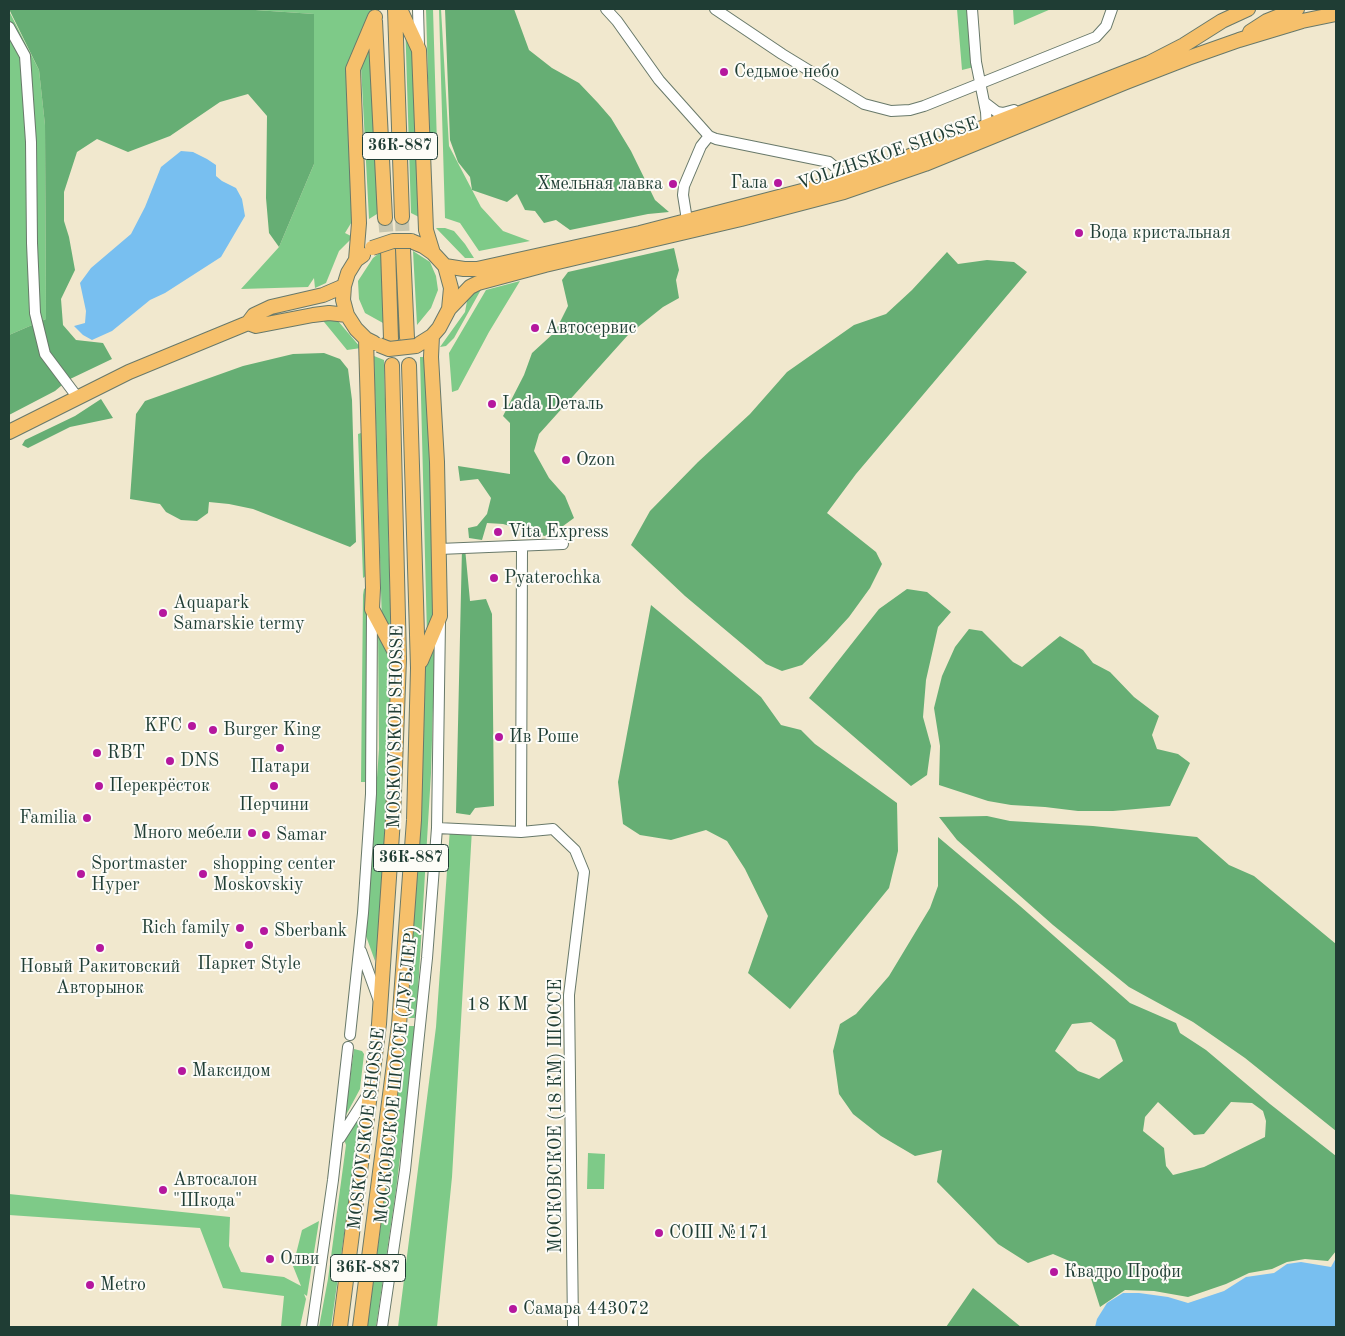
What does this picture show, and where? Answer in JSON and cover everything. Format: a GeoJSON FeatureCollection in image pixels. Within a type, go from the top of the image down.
{"type":"FeatureCollection","features":[{"type":"Feature","properties":{"kind":"main road","name":"36К-887"},"geometry":{"type":"LineString","coordinates":[[395,9],[402,217]]}},
{"type":"Feature","properties":{"kind":"main road"},"geometry":{"type":"LineString","coordinates":[[400,9],[419,50],[426,230],[433,252]]}},
{"type":"Feature","properties":{"kind":"main road","name":"VOLZHSKOE SHOSSE"},"geometry":{"type":"LineString","coordinates":[[449,309],[470,287],[478,283],[844,192],[947,155],[1051,101],[1162,57],[1222,21],[1248,9]]}},
{"type":"Feature","properties":{"kind":"main road"},"geometry":{"type":"LineString","coordinates":[[1239,40],[1267,20],[1297,9]]}},
{"type":"Feature","properties":{"kind":"main road","name":"36К-887"},"geometry":{"type":"LineString","coordinates":[[375,13],[385,218]]}},
{"type":"Feature","properties":{"kind":"main road"},"geometry":{"type":"LineString","coordinates":[[356,260],[359,223],[353,69],[375,13]]}},
{"type":"Feature","properties":{"kind":"main road","name":"VOLZHSKOE SHOSSE"},"geometry":{"type":"LineString","coordinates":[[445,266],[477,269],[640,233],[844,181],[988,127],[1008,125],[1239,40],[1302,21],[1336,14]]}},
{"type":"Feature","properties":{"kind":"main road"},"geometry":{"type":"LineString","coordinates":[[385,342],[366,339],[356,329],[347,315],[344,286],[348,273],[356,260],[372,248],[393,241],[407,245],[423,246],[433,252],[445,266],[451,288],[449,309],[439,328],[432,336],[388,349],[385,342],[388,250]]}},
{"type":"Feature","properties":{"kind":"main road"},"geometry":{"type":"LineString","coordinates":[[407,245],[412,342]]}},
{"type":"Feature","properties":{"kind":"main road"},"geometry":{"type":"LineString","coordinates":[[9,432],[130,372],[248,323],[254,315],[271,307],[323,296],[344,286]]}},
{"type":"Feature","properties":{"kind":"main road"},"geometry":{"type":"LineString","coordinates":[[248,323],[256,326],[329,313],[347,315]]}},
{"type":"Feature","properties":{"kind":"main road"},"geometry":{"type":"LineString","coordinates":[[418,668],[440,616],[432,336]]}},
{"type":"Feature","properties":{"kind":"main road"},"geometry":{"type":"LineString","coordinates":[[366,339],[372,609],[398,659]]}},
{"type":"Feature","properties":{"kind":"main road","name":"MOSKOVSKOE SHOSSE"},"geometry":{"type":"LineString","coordinates":[[340,1327],[381,1007],[393,819],[398,659],[392,365]]}},
{"type":"Feature","properties":{"kind":"main road","name":"MOSKOVSKOE SHOSSE"},"geometry":{"type":"LineString","coordinates":[[360,1327],[396,1047],[414,820],[418,668],[409,365]]}},
{"type":"Feature","properties":{"kind":"main road"},"geometry":{"type":"LineString","coordinates":[[376,1043],[396,1047]]}},
{"type":"Feature","properties":{"kind":"street"},"geometry":{"type":"LineString","coordinates":[[418,9],[419,50]]}},
{"type":"Feature","properties":{"kind":"street"},"geometry":{"type":"LineString","coordinates":[[606,9],[659,80],[709,136],[829,162],[841,172],[844,181]]}},
{"type":"Feature","properties":{"kind":"street"},"geometry":{"type":"LineString","coordinates":[[716,9],[782,54],[864,104],[891,111],[910,110],[1096,37],[1106,26],[1112,9]]}},
{"type":"Feature","properties":{"kind":"street"},"geometry":{"type":"LineString","coordinates":[[947,155],[954,149],[984,134],[988,127],[976,62],[972,9]]}},
{"type":"Feature","properties":{"kind":"street"},"geometry":{"type":"LineString","coordinates":[[9,27],[25,56],[31,142],[35,313],[45,354],[78,398]]}},
{"type":"Feature","properties":{"kind":"street"},"geometry":{"type":"LineString","coordinates":[[984,102],[1002,113],[1037,100],[1046,99],[1051,101]]}},
{"type":"Feature","properties":{"kind":"street"},"geometry":{"type":"LineString","coordinates":[[959,138],[977,123],[984,102]]}},
{"type":"Feature","properties":{"kind":"street"},"geometry":{"type":"LineString","coordinates":[[687,220],[683,195],[684,186],[702,146],[709,136]]}},
{"type":"Feature","properties":{"kind":"street"},"geometry":{"type":"LineString","coordinates":[[439,549],[562,544]]}},
{"type":"Feature","properties":{"kind":"street"},"geometry":{"type":"LineString","coordinates":[[521,832],[522,546]]}},
{"type":"Feature","properties":{"kind":"street"},"geometry":{"type":"LineString","coordinates":[[350,1035],[371,794],[372,609]]}},
{"type":"Feature","properties":{"kind":"street","name":"МОСКОВСКОЕ ШОССЕ (ДУБЛЕР)"},"geometry":{"type":"LineString","coordinates":[[382,1327],[405,1170],[421,1027],[437,828],[440,616]]}},
{"type":"Feature","properties":{"kind":"street","name":"МОСКОВСКОЕ (18 КМ) ШОССЕ"},"geometry":{"type":"LineString","coordinates":[[437,828],[521,832],[553,829],[575,850],[584,872],[569,995],[573,1327]]}},
{"type":"Feature","properties":{"kind":"street"},"geometry":{"type":"LineString","coordinates":[[359,948],[381,1007]]}},
{"type":"Feature","properties":{"kind":"street"},"geometry":{"type":"LineString","coordinates":[[312,1327],[338,1141],[348,1047]]}},
{"type":"Feature","properties":{"kind":"street"},"geometry":{"type":"LineString","coordinates":[[338,1141],[372,1089]]}},
{"type":"Feature","properties":{"kind":"green space"},"geometry":{"type":"Polygon","coordinates":[[[9,9],[241,9],[314,14],[314,164],[279,247],[269,233],[266,198],[267,116],[248,94],[220,102],[170,136],[128,152],[97,139],[77,152],[64,192],[64,221],[75,270],[61,299],[63,325],[76,340],[103,343],[112,359],[68,380],[55,391],[9,415],[9,335],[46,319],[45,125],[39,70],[9,9]]]}},
{"type":"Feature","properties":{"kind":"green space"},"geometry":{"type":"Polygon","coordinates":[[[241,9],[375,9],[375,17],[353,69],[359,210],[345,233],[353,237],[339,251],[326,283],[315,288],[314,278],[308,287],[241,289],[279,247],[314,164],[314,14],[241,9]]]}},
{"type":"Feature","properties":{"kind":"green space"},"geometry":{"type":"Polygon","coordinates":[[[426,9],[433,9],[437,145],[430,147],[426,9]]]}},
{"type":"Feature","properties":{"kind":"green space"},"geometry":{"type":"Polygon","coordinates":[[[439,9],[441,9],[449,146],[481,207],[503,231],[530,241],[479,251],[460,223],[445,218],[439,9]]]}},
{"type":"Feature","properties":{"kind":"green space"},"geometry":{"type":"Polygon","coordinates":[[[445,9],[514,9],[529,50],[552,68],[579,83],[611,118],[631,151],[655,200],[669,212],[648,214],[570,230],[556,220],[544,223],[535,211],[525,210],[517,194],[507,202],[472,190],[470,177],[458,162],[450,140],[445,9]]]}},
{"type":"Feature","properties":{"kind":"green space"},"geometry":{"type":"Polygon","coordinates":[[[957,9],[969,9],[974,67],[962,70],[957,9]]]}},
{"type":"Feature","properties":{"kind":"green space"},"geometry":{"type":"Polygon","coordinates":[[[1013,9],[1051,9],[1014,25],[1013,9]]]}},
{"type":"Feature","properties":{"kind":"green space"},"geometry":{"type":"Polygon","coordinates":[[[9,11],[39,70],[45,125],[46,319],[9,335],[9,11]]]}},
{"type":"Feature","properties":{"kind":"green space"},"geometry":{"type":"Polygon","coordinates":[[[405,19],[416,42],[419,217],[411,213],[405,19]]]}},
{"type":"Feature","properties":{"kind":"green space"},"geometry":{"type":"Polygon","coordinates":[[[370,41],[377,214],[369,219],[361,66],[370,41]]]}},
{"type":"Feature","properties":{"kind":"green space"},"geometry":{"type":"Polygon","coordinates":[[[436,228],[454,231],[474,258],[465,258],[436,228]]]}},
{"type":"Feature","properties":{"kind":"green space"},"geometry":{"type":"Polygon","coordinates":[[[674,248],[679,270],[676,280],[679,298],[663,307],[628,335],[539,434],[534,451],[549,478],[565,496],[574,518],[548,537],[503,524],[487,523],[482,540],[469,538],[468,528],[477,526],[487,514],[491,498],[478,479],[460,481],[458,466],[510,474],[510,423],[503,416],[524,375],[532,353],[555,332],[568,306],[562,280],[568,272],[674,248]]]}},
{"type":"Feature","properties":{"kind":"green space"},"geometry":{"type":"Polygon","coordinates":[[[382,251],[383,323],[365,313],[359,299],[358,281],[373,258],[382,251]]]}},
{"type":"Feature","properties":{"kind":"green space"},"geometry":{"type":"Polygon","coordinates":[[[413,251],[430,262],[436,276],[438,290],[431,308],[417,325],[413,251]]]}},
{"type":"Feature","properties":{"kind":"green space"},"geometry":{"type":"Polygon","coordinates":[[[947,252],[958,264],[987,260],[1014,262],[1027,272],[856,474],[827,513],[876,552],[882,564],[870,588],[849,617],[827,641],[802,665],[782,671],[766,664],[685,596],[631,545],[650,511],[698,462],[750,414],[787,372],[854,325],[886,314],[912,290],[947,252]]]}},
{"type":"Feature","properties":{"kind":"green space"},"geometry":{"type":"Polygon","coordinates":[[[520,281],[489,332],[458,390],[452,392],[449,353],[486,290],[520,281]]]}},
{"type":"Feature","properties":{"kind":"green space"},"geometry":{"type":"Polygon","coordinates":[[[475,284],[483,286],[454,338],[446,346],[440,347],[465,312],[467,301],[475,284]]]}},
{"type":"Feature","properties":{"kind":"green space"},"geometry":{"type":"Polygon","coordinates":[[[332,314],[361,348],[347,350],[320,317],[332,314]]]}},
{"type":"Feature","properties":{"kind":"green space"},"geometry":{"type":"Polygon","coordinates":[[[324,353],[340,359],[348,369],[352,400],[356,542],[350,547],[253,509],[209,502],[208,513],[197,521],[181,520],[166,512],[160,504],[130,499],[136,414],[145,401],[243,366],[293,354],[324,353]]]}},
{"type":"Feature","properties":{"kind":"green space"},"geometry":{"type":"Polygon","coordinates":[[[374,356],[384,360],[391,640],[382,624],[374,356]]]}},
{"type":"Feature","properties":{"kind":"green space"},"geometry":{"type":"Polygon","coordinates":[[[420,357],[428,357],[434,615],[427,636],[420,357]]]}},
{"type":"Feature","properties":{"kind":"green space"},"geometry":{"type":"Polygon","coordinates":[[[101,399],[113,418],[70,427],[28,448],[22,445],[25,440],[75,416],[101,399]]]}},
{"type":"Feature","properties":{"kind":"green space"},"geometry":{"type":"Polygon","coordinates":[[[364,432],[367,575],[363,578],[358,434],[364,432]]]}},
{"type":"Feature","properties":{"kind":"green space"},"geometry":{"type":"Polygon","coordinates":[[[462,548],[465,548],[470,601],[486,599],[492,614],[494,806],[475,808],[470,815],[456,813],[462,548]]]}},
{"type":"Feature","properties":{"kind":"green space"},"geometry":{"type":"Polygon","coordinates":[[[367,587],[366,782],[361,782],[363,595],[364,589],[367,587]]]}},
{"type":"Feature","properties":{"kind":"green space"},"geometry":{"type":"Polygon","coordinates":[[[907,589],[927,592],[951,612],[938,627],[926,680],[923,717],[931,746],[927,775],[911,786],[809,698],[879,609],[907,589]]]}},
{"type":"Feature","properties":{"kind":"green space"},"geometry":{"type":"Polygon","coordinates":[[[651,605],[761,697],[781,725],[801,730],[815,744],[897,803],[898,851],[889,888],[790,1009],[748,973],[768,916],[745,869],[727,841],[706,830],[671,840],[640,835],[623,824],[618,782],[651,605]]]}},
{"type":"Feature","properties":{"kind":"green space"},"geometry":{"type":"Polygon","coordinates":[[[378,625],[391,657],[389,753],[379,937],[375,961],[366,936],[379,749],[378,625]]]}},
{"type":"Feature","properties":{"kind":"green space"},"geometry":{"type":"Polygon","coordinates":[[[438,628],[416,1018],[408,1018],[425,661],[438,628]]]}},
{"type":"Feature","properties":{"kind":"green space"},"geometry":{"type":"Polygon","coordinates":[[[969,629],[982,631],[1013,662],[1022,667],[1060,636],[1083,650],[1093,663],[1110,672],[1134,697],[1159,716],[1152,735],[1157,749],[1178,754],[1190,763],[1170,806],[1113,811],[1078,811],[1011,805],[988,801],[939,785],[940,746],[934,708],[942,676],[955,647],[969,629]]]}},
{"type":"Feature","properties":{"kind":"green space"},"geometry":{"type":"Polygon","coordinates":[[[987,816],[1010,821],[1093,826],[1197,837],[1229,865],[1254,876],[1336,944],[1336,1131],[1245,1058],[1193,1022],[1129,987],[1053,925],[957,840],[939,817],[987,816]]]}},
{"type":"Feature","properties":{"kind":"green space"},"geometry":{"type":"Polygon","coordinates":[[[450,828],[472,829],[452,1177],[437,1327],[398,1327],[436,1027],[450,828]]]}},
{"type":"Feature","properties":{"kind":"green space"},"geometry":{"type":"Polygon","coordinates":[[[938,837],[1130,1003],[1176,1023],[1180,1033],[1206,1050],[1336,1156],[1336,1251],[1328,1261],[1305,1259],[1287,1262],[1272,1269],[1249,1273],[1226,1284],[1188,1297],[1154,1291],[1125,1290],[1100,1307],[1088,1269],[1053,1254],[1028,1263],[998,1244],[937,1182],[942,1150],[915,1156],[881,1136],[853,1114],[839,1094],[833,1051],[840,1024],[856,1014],[889,976],[930,908],[938,886],[938,837]],[[1091,1022],[1072,1024],[1055,1051],[1078,1071],[1099,1079],[1123,1061],[1115,1040],[1091,1022]],[[1158,1102],[1145,1117],[1143,1131],[1164,1148],[1166,1166],[1173,1175],[1204,1167],[1265,1137],[1266,1121],[1263,1111],[1252,1103],[1231,1102],[1204,1134],[1194,1135],[1158,1102]]]}},
{"type":"Feature","properties":{"kind":"green space"},"geometry":{"type":"Polygon","coordinates":[[[405,1026],[416,1026],[396,1190],[376,1327],[367,1327],[394,1128],[405,1026]]]}},
{"type":"Feature","properties":{"kind":"green space"},"geometry":{"type":"Polygon","coordinates":[[[354,1049],[362,1051],[364,1054],[360,1089],[345,1117],[354,1049]]]}},
{"type":"Feature","properties":{"kind":"green space"},"geometry":{"type":"Polygon","coordinates":[[[361,1114],[331,1327],[319,1327],[328,1279],[346,1145],[344,1139],[361,1114]]]}},
{"type":"Feature","properties":{"kind":"green space"},"geometry":{"type":"Polygon","coordinates":[[[588,1153],[605,1154],[604,1189],[587,1189],[588,1153]]]}},
{"type":"Feature","properties":{"kind":"green space"},"geometry":{"type":"Polygon","coordinates":[[[9,1194],[230,1217],[229,1246],[241,1272],[284,1277],[301,1286],[293,1266],[302,1230],[319,1221],[307,1296],[304,1294],[306,1299],[300,1327],[281,1327],[284,1296],[223,1288],[200,1228],[9,1215],[9,1194]]]}},
{"type":"Feature","properties":{"kind":"green space"},"geometry":{"type":"Polygon","coordinates":[[[973,1288],[1021,1327],[946,1327],[973,1288]]]}},
{"type":"Feature","properties":{"kind":"water"},"geometry":{"type":"Polygon","coordinates":[[[181,151],[193,152],[216,165],[216,176],[236,188],[242,199],[245,216],[221,257],[165,293],[150,300],[112,331],[92,340],[83,335],[74,326],[85,323],[86,311],[80,283],[91,268],[131,234],[145,207],[161,167],[181,151]]]}},
{"type":"Feature","properties":{"kind":"water"},"geometry":{"type":"Polygon","coordinates":[[[1336,1258],[1336,1327],[1095,1327],[1097,1319],[1107,1303],[1123,1293],[1168,1297],[1188,1303],[1224,1291],[1246,1277],[1274,1273],[1287,1264],[1301,1262],[1331,1267],[1336,1258]]]}},
{"type":"Feature","properties":{"kind":"tunnel"},"geometry":{"type":"LineString","coordinates":[[402,217],[403,249]]}},
{"type":"Feature","properties":{"kind":"tunnel"},"geometry":{"type":"LineString","coordinates":[[385,218],[388,250]]}},
{"type":"Feature","properties":{"kind":"place","name":"Седьмое небо"},"geometry":{"type":"Point","coordinates":[724,72]}},
{"type":"Feature","properties":{"kind":"place","name":"Гала"},"geometry":{"type":"Point","coordinates":[778,183]}},
{"type":"Feature","properties":{"kind":"place","name":"Хмельная лавка"},"geometry":{"type":"Point","coordinates":[673,184]}},
{"type":"Feature","properties":{"kind":"place","name":"Вода кристальная"},"geometry":{"type":"Point","coordinates":[1079,233]}},
{"type":"Feature","properties":{"kind":"place","name":"Автосервис"},"geometry":{"type":"Point","coordinates":[535,328]}},
{"type":"Feature","properties":{"kind":"place","name":"Lada Dеталь"},"geometry":{"type":"Point","coordinates":[492,404]}},
{"type":"Feature","properties":{"kind":"place","name":"Ozon"},"geometry":{"type":"Point","coordinates":[566,460]}},
{"type":"Feature","properties":{"kind":"place","name":"Vita Express"},"geometry":{"type":"Point","coordinates":[498,532]}},
{"type":"Feature","properties":{"kind":"place","name":"Pyaterochka"},"geometry":{"type":"Point","coordinates":[494,578]}},
{"type":"Feature","properties":{"kind":"place","name":"Aquapark Samarskie termy"},"geometry":{"type":"Point","coordinates":[163,613]}},
{"type":"Feature","properties":{"kind":"place","name":"KFC"},"geometry":{"type":"Point","coordinates":[192,726]}},
{"type":"Feature","properties":{"kind":"place","name":"Burger King"},"geometry":{"type":"Point","coordinates":[213,730]}},
{"type":"Feature","properties":{"kind":"place","name":"Ив Роше"},"geometry":{"type":"Point","coordinates":[499,737]}},
{"type":"Feature","properties":{"kind":"place","name":"Патари"},"geometry":{"type":"Point","coordinates":[280,748]}},
{"type":"Feature","properties":{"kind":"place","name":"RBT"},"geometry":{"type":"Point","coordinates":[97,753]}},
{"type":"Feature","properties":{"kind":"place","name":"DNS"},"geometry":{"type":"Point","coordinates":[170,761]}},
{"type":"Feature","properties":{"kind":"place","name":"Перекрёсток"},"geometry":{"type":"Point","coordinates":[99,786]}},
{"type":"Feature","properties":{"kind":"place","name":"Перчини"},"geometry":{"type":"Point","coordinates":[274,786]}},
{"type":"Feature","properties":{"kind":"place","name":"Familia"},"geometry":{"type":"Point","coordinates":[87,818]}},
{"type":"Feature","properties":{"kind":"place","name":"Много мебели"},"geometry":{"type":"Point","coordinates":[252,833]}},
{"type":"Feature","properties":{"kind":"place","name":"Samar"},"geometry":{"type":"Point","coordinates":[266,835]}},
{"type":"Feature","properties":{"kind":"place","name":"Sportmaster Hyper"},"geometry":{"type":"Point","coordinates":[81,874]}},
{"type":"Feature","properties":{"kind":"place","name":"shopping center Moskovskiy"},"geometry":{"type":"Point","coordinates":[203,874]}},
{"type":"Feature","properties":{"kind":"place","name":"Rich family"},"geometry":{"type":"Point","coordinates":[240,928]}},
{"type":"Feature","properties":{"kind":"place","name":"Sberbank"},"geometry":{"type":"Point","coordinates":[264,931]}},
{"type":"Feature","properties":{"kind":"place","name":"Паркет Style"},"geometry":{"type":"Point","coordinates":[249,945]}},
{"type":"Feature","properties":{"kind":"place","name":"Новый Ракитовский Авторынок"},"geometry":{"type":"Point","coordinates":[100,948]}},
{"type":"Feature","properties":{"kind":"place","name":"Максидом"},"geometry":{"type":"Point","coordinates":[182,1071]}},
{"type":"Feature","properties":{"kind":"place","name":"Автосалон \"Шкода\""},"geometry":{"type":"Point","coordinates":[163,1190]}},
{"type":"Feature","properties":{"kind":"place","name":"СОШ №171"},"geometry":{"type":"Point","coordinates":[659,1233]}},
{"type":"Feature","properties":{"kind":"place","name":"Олви"},"geometry":{"type":"Point","coordinates":[270,1259]}},
{"type":"Feature","properties":{"kind":"place","name":"Квадро Профи"},"geometry":{"type":"Point","coordinates":[1054,1272]}},
{"type":"Feature","properties":{"kind":"place","name":"Metro"},"geometry":{"type":"Point","coordinates":[90,1285]}},
{"type":"Feature","properties":{"kind":"place","name":"Самара 443072"},"geometry":{"type":"Point","coordinates":[513,1309]}},
{"type":"Feature","properties":{"kind":"district","name":"18 KM"},"geometry":{"type":"Point","coordinates":[498,1005]}}]}
